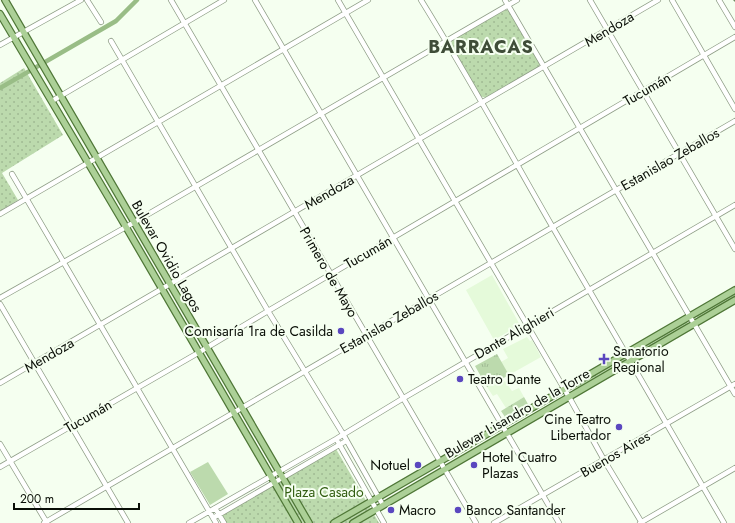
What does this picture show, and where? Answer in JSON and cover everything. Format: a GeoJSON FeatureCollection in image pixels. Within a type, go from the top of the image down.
{"type":"FeatureCollection","features":[{"type":"Feature","properties":{"kind":"main road","name":"Bulevar Ovidio Lagos"},"geometry":{"type":"LineString","coordinates":[[5,0],[309,523]]}},
{"type":"Feature","properties":{"kind":"main road","name":"Bulevar Ovidio Lagos"},"geometry":{"type":"LineString","coordinates":[[0,14],[298,523]]}},
{"type":"Feature","properties":{"kind":"main road","name":"Bulevar Lisandro de la Torre"},"geometry":{"type":"LineString","coordinates":[[334,523],[735,290]]}},
{"type":"Feature","properties":{"kind":"main road","name":"Bulevar Lisandro de la Torre"},"geometry":{"type":"LineString","coordinates":[[353,523],[735,300]]}},
{"type":"Feature","properties":{"kind":"street"},"geometry":{"type":"LineString","coordinates":[[0,45],[81,0]]}},
{"type":"Feature","properties":{"kind":"street"},"geometry":{"type":"LineString","coordinates":[[87,0],[100,22]]}},
{"type":"Feature","properties":{"kind":"street","name":"Primero de Mayo"},"geometry":{"type":"LineString","coordinates":[[171,0],[476,523]]}},
{"type":"Feature","properties":{"kind":"street"},"geometry":{"type":"LineString","coordinates":[[52,101],[224,0]]}},
{"type":"Feature","properties":{"kind":"street"},"geometry":{"type":"LineString","coordinates":[[255,0],[559,523]]}},
{"type":"Feature","properties":{"kind":"street"},"geometry":{"type":"LineString","coordinates":[[338,0],[641,523],[735,468]]}},
{"type":"Feature","properties":{"kind":"street"},"geometry":{"type":"LineString","coordinates":[[0,214],[368,0]]}},
{"type":"Feature","properties":{"kind":"street"},"geometry":{"type":"LineString","coordinates":[[421,0],[724,523]]}},
{"type":"Feature","properties":{"kind":"street"},"geometry":{"type":"LineString","coordinates":[[505,0],[694,324],[733,385],[735,394]]}},
{"type":"Feature","properties":{"kind":"street"},"geometry":{"type":"LineString","coordinates":[[0,298],[63,261],[126,227],[517,0]]}},
{"type":"Feature","properties":{"kind":"street"},"geometry":{"type":"LineString","coordinates":[[590,0],[642,92],[735,249]]}},
{"type":"Feature","properties":{"kind":"street","name":"Mendoza"},"geometry":{"type":"LineString","coordinates":[[0,383],[482,104],[658,0]]}},
{"type":"Feature","properties":{"kind":"street"},"geometry":{"type":"LineString","coordinates":[[672,0],[735,109]]}},
{"type":"Feature","properties":{"kind":"street"},"geometry":{"type":"LineString","coordinates":[[720,0],[735,27]]}},
{"type":"Feature","properties":{"kind":"street","name":"Tucumán"},"geometry":{"type":"LineString","coordinates":[[0,467],[198,353],[735,37]]}},
{"type":"Feature","properties":{"kind":"street"},"geometry":{"type":"LineString","coordinates":[[111,41],[304,372],[343,434],[383,505]]}},
{"type":"Feature","properties":{"kind":"street","name":"Estanislao Zeballos"},"geometry":{"type":"LineString","coordinates":[[46,523],[107,486],[735,121]]}},
{"type":"Feature","properties":{"kind":"street"},"geometry":{"type":"LineString","coordinates":[[12,174],[216,523]]}},
{"type":"Feature","properties":{"kind":"street","name":"Dante Alighieri"},"geometry":{"type":"LineString","coordinates":[[189,523],[336,439],[402,398],[735,205]]}},
{"type":"Feature","properties":{"kind":"street"},"geometry":{"type":"LineString","coordinates":[[0,304],[128,523]]}},
{"type":"Feature","properties":{"kind":"street","name":"Buenos Aires"},"geometry":{"type":"LineString","coordinates":[[494,523],[733,385]]}},
{"type":"Feature","properties":{"kind":"street"},"geometry":{"type":"LineString","coordinates":[[336,439],[384,523]]}},
{"type":"Feature","properties":{"kind":"street"},"geometry":{"type":"LineString","coordinates":[[213,518],[346,441]]}},
{"type":"Feature","properties":{"kind":"street"},"geometry":{"type":"LineString","coordinates":[[0,444],[46,523]]}},
{"type":"Feature","properties":{"kind":"street"},"geometry":{"type":"LineString","coordinates":[[215,508],[220,514],[224,523]]}},
{"type":"Feature","properties":{"kind":"shaded area"},"geometry":{"type":"Polygon","coordinates":[[[492,275],[520,325],[494,340],[466,290],[492,275]]]}},
{"type":"Feature","properties":{"kind":"shaded area"},"geometry":{"type":"Polygon","coordinates":[[[527,337],[530,341],[532,340],[541,357],[509,375],[501,362],[508,358],[503,349],[527,337]]]}},
{"type":"Feature","properties":{"kind":"shaded area"},"geometry":{"type":"Polygon","coordinates":[[[505,381],[512,391],[519,388],[524,397],[506,408],[497,394],[493,396],[487,387],[496,382],[498,385],[505,381]]]}},
{"type":"Feature","properties":{"kind":"green space"},"geometry":{"type":"Polygon","coordinates":[[[505,10],[509,10],[540,63],[539,67],[486,98],[480,96],[451,45],[452,39],[505,10]]]}},
{"type":"Feature","properties":{"kind":"green space"},"geometry":{"type":"Polygon","coordinates":[[[24,68],[63,135],[2,173],[18,200],[0,211],[0,83],[24,68]]]}},
{"type":"Feature","properties":{"kind":"green space"},"geometry":{"type":"Polygon","coordinates":[[[735,291],[735,297],[700,317],[697,317],[696,315],[735,291]]]}},
{"type":"Feature","properties":{"kind":"green space"},"geometry":{"type":"Polygon","coordinates":[[[684,321],[687,321],[688,325],[637,354],[634,352],[684,321]]]}},
{"type":"Feature","properties":{"kind":"green space"},"geometry":{"type":"Polygon","coordinates":[[[497,354],[509,375],[487,387],[475,366],[497,354]]]}},
{"type":"Feature","properties":{"kind":"green space"},"geometry":{"type":"Polygon","coordinates":[[[625,357],[625,361],[575,390],[572,389],[571,387],[625,357]]]}},
{"type":"Feature","properties":{"kind":"green space"},"geometry":{"type":"Polygon","coordinates":[[[524,397],[528,404],[505,417],[501,411],[524,397]]]}},
{"type":"Feature","properties":{"kind":"green space","name":"Plaza Casado"},"geometry":{"type":"Polygon","coordinates":[[[336,449],[379,523],[226,523],[221,515],[336,449]]]}},
{"type":"Feature","properties":{"kind":"green space"},"geometry":{"type":"Polygon","coordinates":[[[208,462],[228,494],[210,505],[190,472],[208,462]]]}},
{"type":"Feature","properties":{"kind":"waterway"},"geometry":{"type":"LineString","coordinates":[[0,88],[116,21],[137,0]]}},
{"type":"Feature","properties":{"kind":"place","name":"Comisaría 1ra de Casilda"},"geometry":{"type":"Point","coordinates":[341,331]}},
{"type":"Feature","properties":{"kind":"place","name":"Sanatorio Regional"},"geometry":{"type":"Point","coordinates":[604,359]}},
{"type":"Feature","properties":{"kind":"place","name":"Teatro Dante"},"geometry":{"type":"Point","coordinates":[460,379]}},
{"type":"Feature","properties":{"kind":"place","name":"Cine Teatro Libertador"},"geometry":{"type":"Point","coordinates":[619,427]}},
{"type":"Feature","properties":{"kind":"place","name":"Notuel"},"geometry":{"type":"Point","coordinates":[418,465]}},
{"type":"Feature","properties":{"kind":"place","name":"Hotel Cuatro Plazas"},"geometry":{"type":"Point","coordinates":[474,465]}},
{"type":"Feature","properties":{"kind":"place","name":"Macro"},"geometry":{"type":"Point","coordinates":[391,510]}},
{"type":"Feature","properties":{"kind":"place","name":"Banco Santander"},"geometry":{"type":"Point","coordinates":[458,510]}},
{"type":"Feature","properties":{"kind":"district","name":"BARRACAS"},"geometry":{"type":"Point","coordinates":[481,47]}}]}
